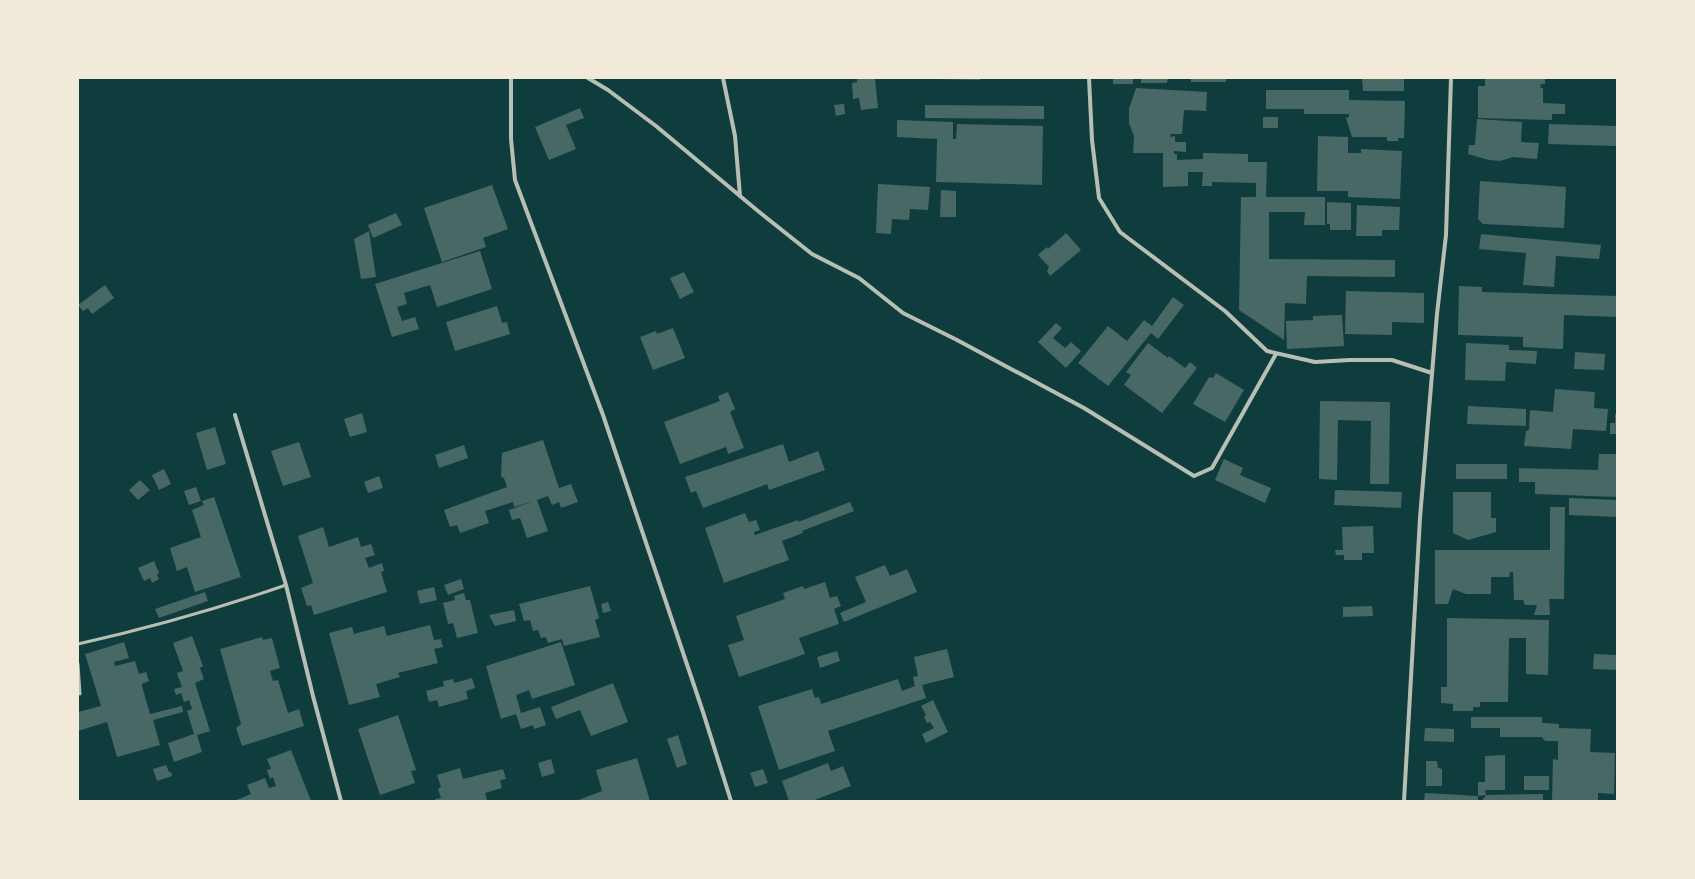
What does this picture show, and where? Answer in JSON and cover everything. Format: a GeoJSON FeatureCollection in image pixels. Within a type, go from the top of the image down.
{"type":"FeatureCollection","features":[{"type":"Feature","properties":{"kind":"street"},"geometry":{"type":"LineString","coordinates":[[511,78],[511,138],[516,180],[603,416],[703,712],[731,801]]}},
{"type":"Feature","properties":{"kind":"street"},"geometry":{"type":"LineString","coordinates":[[588,78],[608,90],[656,126],[812,254],[859,278],[903,313],[1084,408],[1194,476],[1212,468],[1276,354]]}},
{"type":"Feature","properties":{"kind":"street"},"geometry":{"type":"LineString","coordinates":[[723,78],[735,136],[740,196]]}},
{"type":"Feature","properties":{"kind":"street"},"geometry":{"type":"LineString","coordinates":[[1089,78],[1092,140],[1099,198],[1120,232],[1225,311],[1267,351],[1315,362],[1392,360],[1432,373]]}},
{"type":"Feature","properties":{"kind":"street"},"geometry":{"type":"LineString","coordinates":[[1404,801],[1415,592],[1432,373],[1446,235],[1451,78]]}},
{"type":"Feature","properties":{"kind":"street"},"geometry":{"type":"LineString","coordinates":[[235,416],[286,585],[313,696],[341,801]]}},
{"type":"Feature","properties":{"kind":"lane"},"geometry":{"type":"LineString","coordinates":[[78,644],[145,629],[218,608],[286,585]]}},
{"type":"Feature","properties":{"kind":"lane"},"geometry":{"type":"LineString","coordinates":[[78,664],[80,694]]}},
{"type":"Feature","properties":{"kind":"building"},"geometry":{"type":"Polygon","coordinates":[[[857,78],[875,78],[878,108],[861,110],[859,98],[853,99],[852,83],[857,82],[857,78]]]}},
{"type":"Feature","properties":{"kind":"building"},"geometry":{"type":"Polygon","coordinates":[[[980,78],[980,80],[939,79],[980,78]]]}},
{"type":"Feature","properties":{"kind":"building"},"geometry":{"type":"Polygon","coordinates":[[[1113,78],[1133,78],[1133,84],[1113,84],[1113,78]]]}},
{"type":"Feature","properties":{"kind":"building"},"geometry":{"type":"Polygon","coordinates":[[[1141,78],[1168,78],[1167,83],[1141,83],[1141,78]]]}},
{"type":"Feature","properties":{"kind":"building"},"geometry":{"type":"Polygon","coordinates":[[[1191,78],[1226,78],[1226,82],[1191,82],[1191,78]]]}},
{"type":"Feature","properties":{"kind":"building"},"geometry":{"type":"Polygon","coordinates":[[[1362,78],[1404,78],[1404,91],[1363,91],[1362,78]]]}},
{"type":"Feature","properties":{"kind":"building"},"geometry":{"type":"Polygon","coordinates":[[[1485,78],[1545,79],[1545,84],[1541,84],[1540,88],[1543,88],[1543,103],[1565,104],[1565,114],[1552,114],[1552,120],[1478,118],[1478,86],[1485,86],[1485,78]]]}},
{"type":"Feature","properties":{"kind":"building"},"geometry":{"type":"Polygon","coordinates":[[[1136,88],[1207,92],[1206,111],[1184,110],[1182,134],[1171,134],[1170,137],[1175,136],[1175,142],[1186,142],[1186,152],[1174,151],[1174,154],[1177,154],[1177,160],[1203,159],[1203,153],[1248,154],[1248,162],[1267,162],[1266,197],[1325,197],[1325,225],[1304,225],[1305,212],[1269,212],[1269,259],[1395,260],[1395,277],[1307,276],[1306,304],[1285,303],[1284,340],[1239,310],[1241,197],[1256,197],[1256,183],[1212,182],[1212,186],[1202,186],[1203,172],[1188,172],[1188,186],[1163,187],[1163,153],[1133,153],[1134,136],[1129,123],[1129,109],[1136,88]]]}},
{"type":"Feature","properties":{"kind":"building"},"geometry":{"type":"Polygon","coordinates":[[[1266,90],[1349,90],[1349,100],[1405,101],[1404,138],[1398,138],[1398,141],[1387,141],[1387,137],[1352,137],[1346,118],[1349,117],[1349,114],[1304,114],[1304,109],[1266,109],[1266,90]]]}},
{"type":"Feature","properties":{"kind":"building"},"geometry":{"type":"Polygon","coordinates":[[[844,104],[845,114],[836,116],[834,105],[844,104]]]}},
{"type":"Feature","properties":{"kind":"building"},"geometry":{"type":"Polygon","coordinates":[[[925,105],[1044,106],[1044,119],[925,118],[925,105]]]}},
{"type":"Feature","properties":{"kind":"building"},"geometry":{"type":"Polygon","coordinates":[[[580,108],[584,118],[566,125],[576,149],[549,160],[535,127],[580,108]]]}},
{"type":"Feature","properties":{"kind":"building"},"geometry":{"type":"Polygon","coordinates":[[[1263,117],[1278,117],[1278,128],[1263,128],[1263,117]]]}},
{"type":"Feature","properties":{"kind":"building"},"geometry":{"type":"Polygon","coordinates":[[[1477,119],[1522,122],[1521,142],[1539,143],[1537,159],[1513,157],[1500,161],[1489,160],[1468,154],[1469,145],[1475,145],[1477,119]]]}},
{"type":"Feature","properties":{"kind":"building"},"geometry":{"type":"Polygon","coordinates":[[[897,120],[953,122],[953,139],[956,139],[957,124],[1043,126],[1042,185],[936,182],[937,139],[897,137],[897,120]]]}},
{"type":"Feature","properties":{"kind":"building"},"geometry":{"type":"Polygon","coordinates":[[[1549,124],[1617,126],[1617,146],[1548,144],[1549,124]]]}},
{"type":"Feature","properties":{"kind":"building"},"geometry":{"type":"Polygon","coordinates":[[[1318,136],[1348,137],[1348,153],[1361,153],[1361,149],[1402,151],[1400,199],[1348,197],[1348,191],[1317,191],[1318,136]]]}},
{"type":"Feature","properties":{"kind":"building"},"geometry":{"type":"Polygon","coordinates":[[[1480,181],[1566,187],[1564,228],[1483,224],[1478,219],[1480,181]]]}},
{"type":"Feature","properties":{"kind":"building"},"geometry":{"type":"Polygon","coordinates":[[[878,184],[930,187],[928,210],[910,209],[909,220],[892,219],[891,234],[876,233],[878,184]]]}},
{"type":"Feature","properties":{"kind":"building"},"geometry":{"type":"Polygon","coordinates":[[[492,185],[508,229],[483,238],[486,247],[442,262],[424,208],[492,185]]]}},
{"type":"Feature","properties":{"kind":"building"},"geometry":{"type":"Polygon","coordinates":[[[941,190],[956,191],[956,217],[940,217],[941,190]]]}},
{"type":"Feature","properties":{"kind":"building"},"geometry":{"type":"Polygon","coordinates":[[[1327,202],[1351,203],[1351,230],[1330,230],[1330,224],[1327,224],[1327,202]]]}},
{"type":"Feature","properties":{"kind":"building"},"geometry":{"type":"Polygon","coordinates":[[[1357,205],[1400,207],[1399,230],[1382,230],[1382,236],[1356,236],[1357,205]]]}},
{"type":"Feature","properties":{"kind":"building"},"geometry":{"type":"Polygon","coordinates":[[[396,213],[402,225],[373,238],[368,225],[396,213]]]}},
{"type":"Feature","properties":{"kind":"building"},"geometry":{"type":"Polygon","coordinates":[[[369,231],[376,277],[361,279],[354,239],[369,231]]]}},
{"type":"Feature","properties":{"kind":"building"},"geometry":{"type":"Polygon","coordinates":[[[1066,233],[1081,250],[1050,276],[1047,271],[1049,267],[1038,255],[1047,247],[1048,249],[1066,233]]]}},
{"type":"Feature","properties":{"kind":"building"},"geometry":{"type":"Polygon","coordinates":[[[1481,234],[1601,245],[1599,259],[1556,256],[1554,287],[1523,285],[1526,253],[1479,249],[1481,234]]]}},
{"type":"Feature","properties":{"kind":"building"},"geometry":{"type":"Polygon","coordinates":[[[480,251],[492,289],[437,307],[430,285],[404,293],[407,304],[397,307],[402,321],[415,317],[419,329],[392,337],[375,284],[480,251]]]}},
{"type":"Feature","properties":{"kind":"building"},"geometry":{"type":"Polygon","coordinates":[[[684,272],[694,292],[680,299],[670,278],[684,272]]]}},
{"type":"Feature","properties":{"kind":"building"},"geometry":{"type":"Polygon","coordinates":[[[105,285],[114,298],[92,314],[88,308],[83,311],[78,305],[105,285]]]}},
{"type":"Feature","properties":{"kind":"building"},"geometry":{"type":"Polygon","coordinates":[[[1459,286],[1482,287],[1482,292],[1617,296],[1617,317],[1564,315],[1563,349],[1523,347],[1523,337],[1458,335],[1459,286]]]}},
{"type":"Feature","properties":{"kind":"building"},"geometry":{"type":"Polygon","coordinates":[[[1346,291],[1424,293],[1424,323],[1392,322],[1392,335],[1345,334],[1346,291]]]}},
{"type":"Feature","properties":{"kind":"building"},"geometry":{"type":"Polygon","coordinates":[[[1173,297],[1184,305],[1158,339],[1151,333],[1108,386],[1078,363],[1108,326],[1127,341],[1144,320],[1152,326],[1173,297]]]}},
{"type":"Feature","properties":{"kind":"building"},"geometry":{"type":"Polygon","coordinates":[[[497,306],[502,323],[507,322],[510,334],[455,351],[446,322],[497,306]]]}},
{"type":"Feature","properties":{"kind":"building"},"geometry":{"type":"Polygon","coordinates":[[[1342,315],[1344,346],[1287,349],[1286,321],[1313,320],[1313,316],[1342,315]]]}},
{"type":"Feature","properties":{"kind":"building"},"geometry":{"type":"Polygon","coordinates":[[[1056,323],[1062,328],[1053,338],[1065,348],[1071,342],[1081,351],[1066,368],[1038,342],[1056,323]]]}},
{"type":"Feature","properties":{"kind":"building"},"geometry":{"type":"Polygon","coordinates":[[[673,328],[685,358],[653,370],[640,337],[656,331],[657,334],[673,328]]]}},
{"type":"Feature","properties":{"kind":"building"},"geometry":{"type":"Polygon","coordinates":[[[1148,343],[1168,358],[1169,356],[1185,368],[1190,362],[1197,368],[1162,413],[1124,385],[1131,375],[1126,372],[1148,343]]]}},
{"type":"Feature","properties":{"kind":"building"},"geometry":{"type":"Polygon","coordinates":[[[1466,343],[1509,345],[1509,350],[1537,351],[1536,364],[1506,362],[1505,381],[1465,380],[1466,343]]]}},
{"type":"Feature","properties":{"kind":"building"},"geometry":{"type":"Polygon","coordinates":[[[1575,352],[1605,354],[1604,370],[1574,369],[1575,352]]]}},
{"type":"Feature","properties":{"kind":"building"},"geometry":{"type":"Polygon","coordinates":[[[1216,373],[1244,390],[1225,422],[1193,404],[1209,377],[1213,378],[1216,373]]]}},
{"type":"Feature","properties":{"kind":"building"},"geometry":{"type":"Polygon","coordinates":[[[1555,389],[1595,392],[1594,408],[1608,409],[1606,431],[1573,429],[1571,449],[1524,446],[1526,431],[1529,430],[1530,410],[1553,412],[1555,389]]]}},
{"type":"Feature","properties":{"kind":"building"},"geometry":{"type":"Polygon","coordinates":[[[728,392],[735,409],[730,412],[744,448],[728,454],[726,447],[680,464],[664,422],[720,401],[718,396],[728,392]]]}},
{"type":"Feature","properties":{"kind":"building"},"geometry":{"type":"Polygon","coordinates":[[[1320,401],[1390,402],[1389,484],[1370,484],[1371,421],[1338,420],[1337,480],[1319,479],[1320,401]]]}},
{"type":"Feature","properties":{"kind":"building"},"geometry":{"type":"Polygon","coordinates":[[[1468,406],[1526,409],[1526,426],[1467,424],[1468,406]]]}},
{"type":"Feature","properties":{"kind":"building"},"geometry":{"type":"Polygon","coordinates":[[[362,413],[367,432],[350,437],[344,419],[362,413]]]}},
{"type":"Feature","properties":{"kind":"building"},"geometry":{"type":"Polygon","coordinates":[[[1615,414],[1617,414],[1617,434],[1610,434],[1610,423],[1615,423],[1615,414]]]}},
{"type":"Feature","properties":{"kind":"building"},"geometry":{"type":"Polygon","coordinates":[[[215,427],[226,464],[207,470],[196,433],[215,427]]]}},
{"type":"Feature","properties":{"kind":"building"},"geometry":{"type":"Polygon","coordinates":[[[543,440],[559,488],[571,484],[578,502],[561,508],[559,502],[552,505],[548,496],[537,500],[548,531],[527,538],[520,518],[512,520],[509,510],[534,501],[514,507],[513,502],[485,511],[489,523],[460,533],[457,525],[450,527],[444,510],[507,487],[504,478],[501,477],[502,453],[543,440]]]}},
{"type":"Feature","properties":{"kind":"building"},"geometry":{"type":"Polygon","coordinates":[[[299,442],[311,477],[283,486],[271,451],[299,442]]]}},
{"type":"Feature","properties":{"kind":"building"},"geometry":{"type":"Polygon","coordinates":[[[783,444],[789,462],[818,451],[825,470],[769,490],[767,484],[703,508],[696,491],[691,493],[685,477],[783,444]]]}},
{"type":"Feature","properties":{"kind":"building"},"geometry":{"type":"Polygon","coordinates":[[[464,445],[468,458],[439,468],[435,455],[464,445]]]}},
{"type":"Feature","properties":{"kind":"building"},"geometry":{"type":"Polygon","coordinates":[[[1599,454],[1617,454],[1617,497],[1535,494],[1535,482],[1519,482],[1519,468],[1598,470],[1599,454]]]}},
{"type":"Feature","properties":{"kind":"building"},"geometry":{"type":"Polygon","coordinates":[[[1224,459],[1243,468],[1240,475],[1271,488],[1265,503],[1215,480],[1224,459]]]}},
{"type":"Feature","properties":{"kind":"building"},"geometry":{"type":"Polygon","coordinates":[[[1456,464],[1507,464],[1507,479],[1456,479],[1456,464]]]}},
{"type":"Feature","properties":{"kind":"building"},"geometry":{"type":"Polygon","coordinates":[[[164,469],[171,484],[159,490],[152,475],[164,469]]]}},
{"type":"Feature","properties":{"kind":"building"},"geometry":{"type":"Polygon","coordinates":[[[379,476],[383,488],[368,493],[364,482],[379,476]]]}},
{"type":"Feature","properties":{"kind":"building"},"geometry":{"type":"Polygon","coordinates":[[[140,480],[150,490],[138,500],[129,490],[140,480]]]}},
{"type":"Feature","properties":{"kind":"building"},"geometry":{"type":"Polygon","coordinates":[[[196,487],[201,501],[189,505],[184,491],[196,487]]]}},
{"type":"Feature","properties":{"kind":"building"},"geometry":{"type":"Polygon","coordinates":[[[1335,490],[1402,492],[1401,508],[1334,505],[1335,490]]]}},
{"type":"Feature","properties":{"kind":"building"},"geometry":{"type":"Polygon","coordinates":[[[1453,492],[1491,492],[1491,518],[1496,518],[1496,532],[1468,540],[1453,533],[1453,492]]]}},
{"type":"Feature","properties":{"kind":"building"},"geometry":{"type":"Polygon","coordinates":[[[214,497],[241,577],[195,592],[187,567],[177,571],[170,548],[201,537],[192,510],[204,505],[202,501],[214,497]]]}},
{"type":"Feature","properties":{"kind":"building"},"geometry":{"type":"Polygon","coordinates":[[[1569,498],[1617,500],[1617,517],[1569,515],[1569,498]]]}},
{"type":"Feature","properties":{"kind":"building"},"geometry":{"type":"Polygon","coordinates":[[[850,502],[854,511],[802,531],[803,533],[782,541],[789,560],[724,583],[705,528],[745,513],[749,522],[756,520],[760,530],[754,532],[755,535],[798,520],[798,522],[850,502]]]}},
{"type":"Feature","properties":{"kind":"building"},"geometry":{"type":"Polygon","coordinates":[[[1550,507],[1565,507],[1564,599],[1549,599],[1550,615],[1534,615],[1537,605],[1525,605],[1523,600],[1514,600],[1513,572],[1510,572],[1509,577],[1491,577],[1491,594],[1466,594],[1453,589],[1448,604],[1435,604],[1435,550],[1550,550],[1550,507]]]}},
{"type":"Feature","properties":{"kind":"building"},"geometry":{"type":"Polygon","coordinates":[[[1373,526],[1374,553],[1362,553],[1362,560],[1344,560],[1344,555],[1336,555],[1335,550],[1343,550],[1342,527],[1373,526]]]}},
{"type":"Feature","properties":{"kind":"building"},"geometry":{"type":"Polygon","coordinates":[[[323,527],[329,547],[358,537],[361,547],[371,544],[375,555],[365,558],[369,568],[382,563],[384,571],[381,572],[387,592],[314,615],[311,605],[307,606],[301,588],[313,583],[298,536],[323,527]]]}},
{"type":"Feature","properties":{"kind":"building"},"geometry":{"type":"Polygon","coordinates":[[[154,561],[159,573],[157,574],[159,579],[152,583],[150,578],[144,581],[138,568],[154,561]]]}},
{"type":"Feature","properties":{"kind":"building"},"geometry":{"type":"Polygon","coordinates":[[[885,565],[890,576],[907,569],[917,592],[844,622],[840,613],[866,602],[855,577],[885,565]]]}},
{"type":"Feature","properties":{"kind":"building"},"geometry":{"type":"Polygon","coordinates":[[[461,579],[464,589],[448,595],[444,585],[461,579]]]}},
{"type":"Feature","properties":{"kind":"building"},"geometry":{"type":"Polygon","coordinates":[[[825,582],[830,598],[837,596],[841,606],[834,609],[839,624],[799,638],[805,654],[739,677],[728,645],[744,640],[736,616],[785,599],[783,593],[803,586],[804,589],[825,582]]]}},
{"type":"Feature","properties":{"kind":"building"},"geometry":{"type":"Polygon","coordinates":[[[590,586],[599,618],[595,620],[600,637],[564,646],[562,639],[548,643],[546,637],[541,638],[538,630],[533,631],[530,620],[524,621],[519,604],[590,586]]]}},
{"type":"Feature","properties":{"kind":"building"},"geometry":{"type":"Polygon","coordinates":[[[434,587],[437,600],[420,604],[417,591],[434,587]]]}},
{"type":"Feature","properties":{"kind":"building"},"geometry":{"type":"Polygon","coordinates":[[[205,592],[208,601],[159,618],[155,609],[205,592]]]}},
{"type":"Feature","properties":{"kind":"building"},"geometry":{"type":"Polygon","coordinates":[[[464,593],[466,600],[470,600],[478,633],[457,638],[453,623],[448,624],[443,603],[455,600],[454,596],[464,593]]]}},
{"type":"Feature","properties":{"kind":"building"},"geometry":{"type":"Polygon","coordinates":[[[608,602],[611,611],[603,613],[601,604],[608,602]]]}},
{"type":"Feature","properties":{"kind":"building"},"geometry":{"type":"Polygon","coordinates":[[[1372,606],[1373,616],[1343,617],[1343,607],[1372,606]]]}},
{"type":"Feature","properties":{"kind":"building"},"geometry":{"type":"Polygon","coordinates":[[[514,610],[516,621],[495,626],[489,615],[514,610]]]}},
{"type":"Feature","properties":{"kind":"building"},"geometry":{"type":"Polygon","coordinates":[[[1447,618],[1549,620],[1548,675],[1526,674],[1526,638],[1509,638],[1508,702],[1480,702],[1480,707],[1473,707],[1473,711],[1453,711],[1453,704],[1441,703],[1441,687],[1447,687],[1447,618]]]}},
{"type":"Feature","properties":{"kind":"building"},"geometry":{"type":"Polygon","coordinates":[[[430,625],[434,640],[441,639],[443,647],[434,649],[438,663],[398,673],[400,677],[376,684],[380,697],[349,705],[329,633],[352,627],[354,634],[384,626],[387,636],[430,625]]]}},
{"type":"Feature","properties":{"kind":"building"},"geometry":{"type":"Polygon","coordinates":[[[192,636],[203,666],[200,668],[204,679],[195,683],[210,731],[197,735],[202,752],[174,762],[168,743],[194,734],[187,711],[192,709],[189,700],[184,702],[181,693],[176,695],[174,689],[182,687],[177,673],[183,671],[173,643],[192,636]]]}},
{"type":"Feature","properties":{"kind":"building"},"geometry":{"type":"Polygon","coordinates":[[[262,637],[263,640],[272,638],[280,668],[270,671],[273,681],[278,680],[288,713],[299,709],[304,726],[242,746],[236,728],[241,724],[220,649],[262,637]]]}},
{"type":"Feature","properties":{"kind":"building"},"geometry":{"type":"Polygon","coordinates":[[[124,642],[129,658],[114,662],[115,666],[135,661],[139,674],[146,672],[149,681],[142,684],[142,686],[150,714],[182,706],[183,712],[153,720],[160,745],[117,757],[107,722],[78,731],[78,712],[101,706],[85,654],[124,642]]]}},
{"type":"Feature","properties":{"kind":"building"},"geometry":{"type":"Polygon","coordinates":[[[561,642],[575,685],[532,699],[529,690],[516,695],[521,713],[540,707],[546,725],[534,729],[533,725],[521,729],[516,714],[501,719],[486,666],[561,642]]]}},
{"type":"Feature","properties":{"kind":"building"},"geometry":{"type":"Polygon","coordinates":[[[947,649],[954,677],[922,685],[926,698],[828,731],[835,751],[779,770],[758,706],[812,689],[815,698],[819,697],[821,704],[898,679],[902,691],[915,686],[913,677],[918,676],[914,657],[947,649]]]}},
{"type":"Feature","properties":{"kind":"building"},"geometry":{"type":"Polygon","coordinates":[[[837,651],[840,661],[820,668],[817,657],[837,651]]]}},
{"type":"Feature","properties":{"kind":"building"},"geometry":{"type":"Polygon","coordinates":[[[1594,654],[1617,655],[1617,670],[1593,669],[1594,654]]]}},
{"type":"Feature","properties":{"kind":"building"},"geometry":{"type":"Polygon","coordinates":[[[472,678],[475,688],[466,691],[468,699],[439,707],[437,700],[429,702],[426,691],[444,686],[443,681],[453,679],[454,683],[472,678]]]}},
{"type":"Feature","properties":{"kind":"building"},"geometry":{"type":"Polygon","coordinates":[[[613,683],[628,722],[591,736],[580,710],[556,719],[551,707],[613,683]]]}},
{"type":"Feature","properties":{"kind":"building"},"geometry":{"type":"Polygon","coordinates":[[[933,700],[948,732],[926,743],[922,734],[934,728],[930,722],[927,723],[924,717],[926,715],[921,706],[933,700]]]}},
{"type":"Feature","properties":{"kind":"building"},"geometry":{"type":"Polygon","coordinates":[[[398,715],[416,770],[411,771],[415,783],[380,795],[358,729],[398,715]]]}},
{"type":"Feature","properties":{"kind":"building"},"geometry":{"type":"Polygon","coordinates":[[[1471,717],[1542,717],[1542,723],[1559,724],[1559,728],[1591,729],[1590,752],[1615,753],[1614,794],[1598,793],[1598,801],[1552,801],[1553,759],[1558,760],[1558,741],[1545,741],[1542,737],[1500,737],[1500,728],[1471,728],[1471,717]]]}},
{"type":"Feature","properties":{"kind":"building"},"geometry":{"type":"Polygon","coordinates":[[[1425,728],[1454,729],[1454,742],[1424,741],[1425,728]]]}},
{"type":"Feature","properties":{"kind":"building"},"geometry":{"type":"Polygon","coordinates":[[[678,735],[687,764],[677,768],[667,739],[678,735]]]}},
{"type":"Feature","properties":{"kind":"building"},"geometry":{"type":"Polygon","coordinates":[[[291,750],[311,801],[234,801],[251,794],[247,785],[265,778],[269,788],[276,786],[273,777],[270,779],[267,770],[271,769],[267,759],[291,750]]]}},
{"type":"Feature","properties":{"kind":"building"},"geometry":{"type":"Polygon","coordinates":[[[1505,755],[1505,790],[1485,790],[1486,795],[1478,796],[1478,782],[1485,782],[1485,756],[1505,755]]]}},
{"type":"Feature","properties":{"kind":"building"},"geometry":{"type":"Polygon","coordinates":[[[637,758],[650,801],[576,801],[602,791],[596,770],[637,758]]]}},
{"type":"Feature","properties":{"kind":"building"},"geometry":{"type":"Polygon","coordinates":[[[551,759],[555,773],[542,777],[538,763],[551,759]]]}},
{"type":"Feature","properties":{"kind":"building"},"geometry":{"type":"Polygon","coordinates":[[[1426,761],[1437,761],[1438,768],[1442,769],[1442,786],[1426,786],[1426,761]]]}},
{"type":"Feature","properties":{"kind":"building"},"geometry":{"type":"Polygon","coordinates":[[[828,763],[831,771],[843,766],[851,786],[812,801],[789,801],[782,781],[828,763]]]}},
{"type":"Feature","properties":{"kind":"building"},"geometry":{"type":"Polygon","coordinates":[[[166,765],[172,776],[157,781],[153,769],[166,765]]]}},
{"type":"Feature","properties":{"kind":"building"},"geometry":{"type":"Polygon","coordinates":[[[460,768],[463,779],[503,769],[506,779],[500,780],[502,788],[485,793],[487,800],[436,801],[435,799],[441,798],[438,789],[441,787],[437,775],[460,768]]]}},
{"type":"Feature","properties":{"kind":"building"},"geometry":{"type":"Polygon","coordinates":[[[763,769],[768,783],[755,787],[750,773],[763,769]]]}},
{"type":"Feature","properties":{"kind":"building"},"geometry":{"type":"Polygon","coordinates":[[[1524,776],[1549,776],[1549,790],[1524,790],[1524,776]]]}},
{"type":"Feature","properties":{"kind":"building"},"geometry":{"type":"Polygon","coordinates":[[[1425,793],[1478,796],[1478,801],[1424,801],[1425,793]]]}},
{"type":"Feature","properties":{"kind":"building"},"geometry":{"type":"Polygon","coordinates":[[[1543,794],[1543,801],[1482,801],[1486,795],[1543,794]]]}}]}
